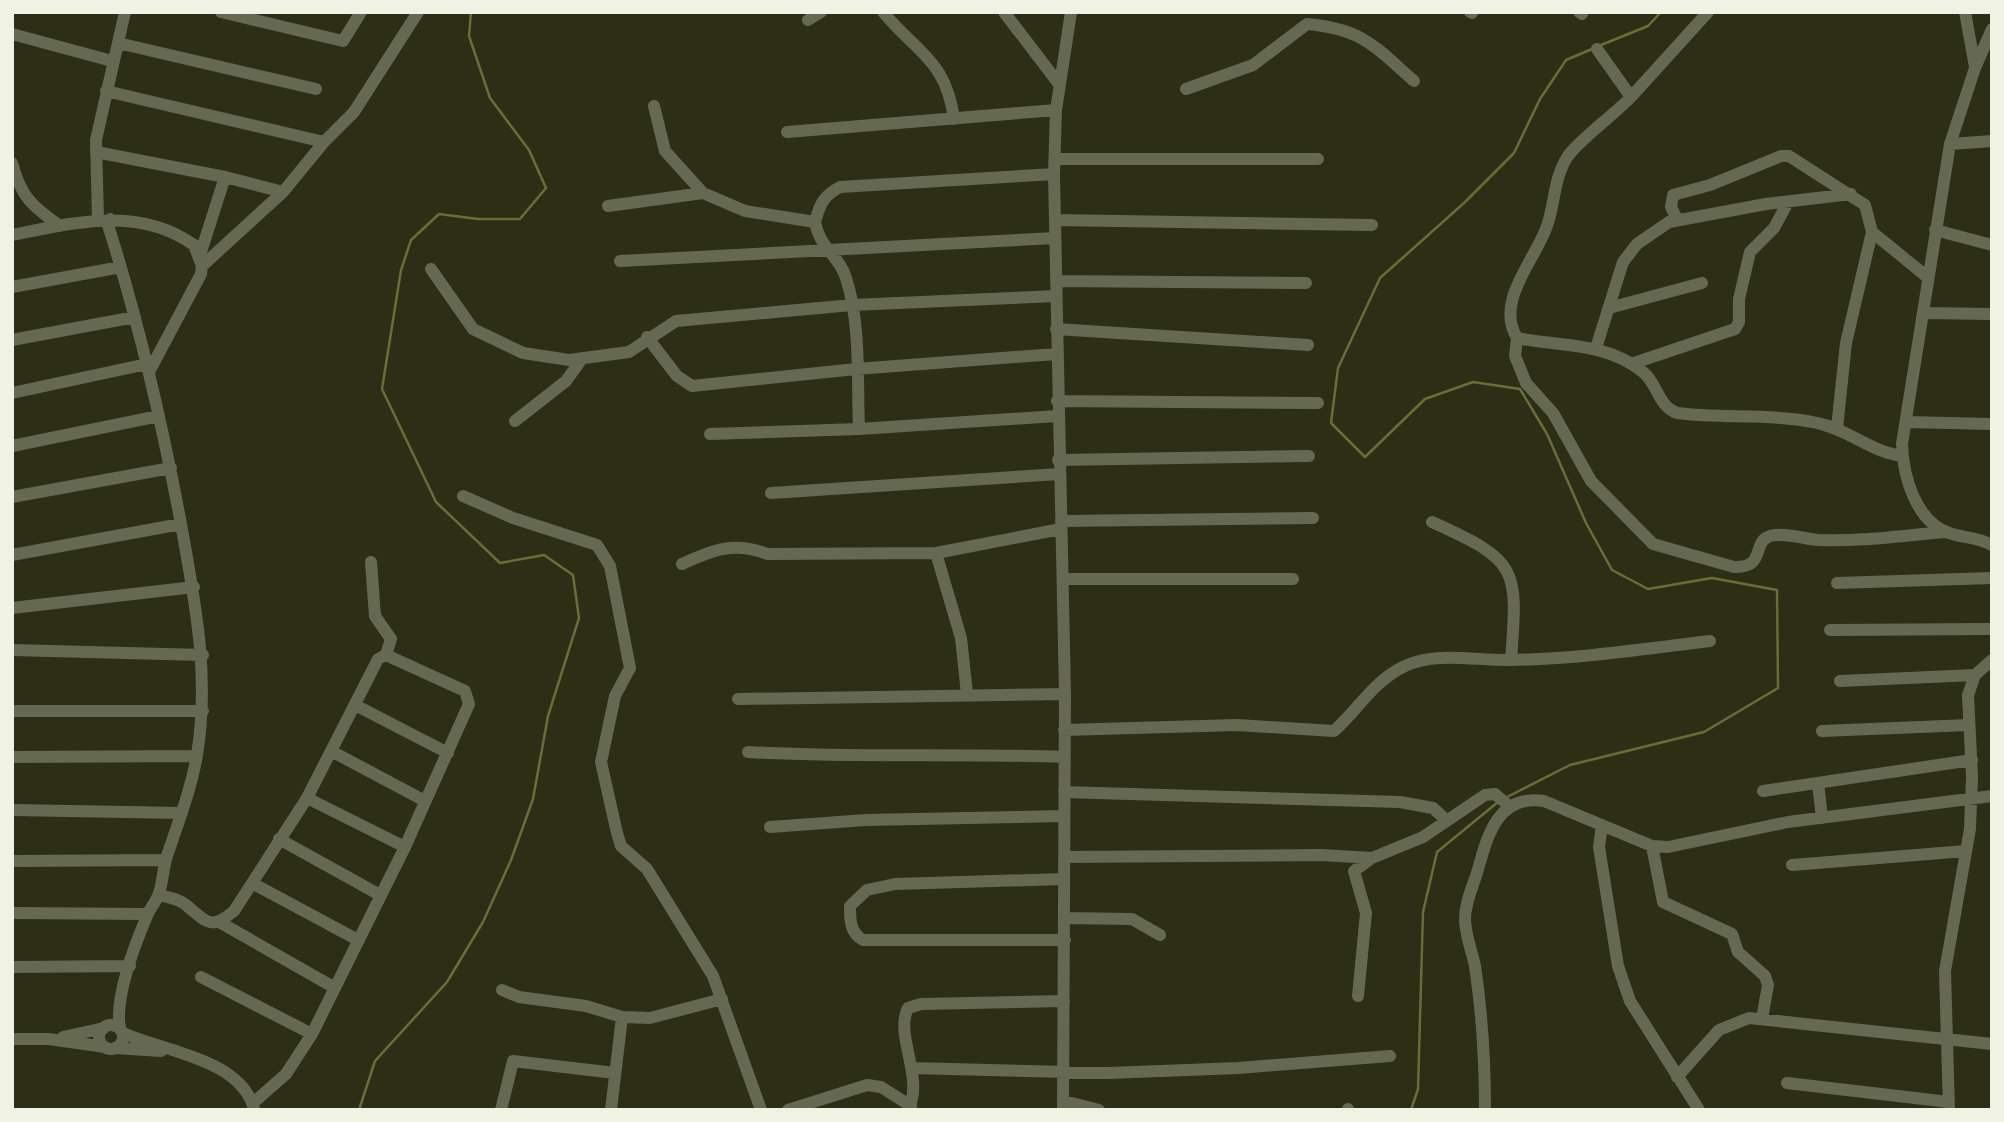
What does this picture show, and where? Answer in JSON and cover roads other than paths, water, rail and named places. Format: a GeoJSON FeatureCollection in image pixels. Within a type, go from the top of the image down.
{"type":"FeatureCollection","features":[{"type":"Feature","properties":{"kind":"street"},"geometry":{"type":"LineString","coordinates":[[110,1048],[99,1038],[113,1029],[130,966],[148,914],[159,895],[165,860],[182,813],[197,756],[203,711],[203,655],[194,587],[148,368],[121,267],[104,219],[96,152],[112,61],[125,12]]}},
{"type":"Feature","properties":{"kind":"street"},"geometry":{"type":"LineString","coordinates":[[221,12],[343,41],[361,12]]}},
{"type":"Feature","properties":{"kind":"street"},"geometry":{"type":"LineString","coordinates":[[201,260],[283,192],[324,142],[354,112],[418,12]]}},
{"type":"Feature","properties":{"kind":"street"},"geometry":{"type":"LineString","coordinates":[[808,20],[821,12]]}},
{"type":"Feature","properties":{"kind":"street"},"geometry":{"type":"LineString","coordinates":[[883,12],[941,73],[951,93],[954,119]]}},
{"type":"Feature","properties":{"kind":"street"},"geometry":{"type":"LineString","coordinates":[[1004,12],[1059,84]]}},
{"type":"Feature","properties":{"kind":"street"},"geometry":{"type":"LineString","coordinates":[[1071,12],[1056,110],[1054,174],[1057,416],[1065,694],[1064,1105],[1099,1110]]}},
{"type":"Feature","properties":{"kind":"street"},"geometry":{"type":"LineString","coordinates":[[1708,12],[1632,97],[1568,155],[1555,187],[1549,223],[1518,284],[1510,310],[1510,324],[1517,338],[1514,356],[1526,383],[1553,413],[1581,467],[1653,544],[1745,568],[1753,564],[1764,540],[1774,535],[1838,540],[1947,532],[1992,545]]}},
{"type":"Feature","properties":{"kind":"street"},"geometry":{"type":"LineString","coordinates":[[1965,12],[1975,68]]}},
{"type":"Feature","properties":{"kind":"street"},"geometry":{"type":"LineString","coordinates":[[1186,89],[1253,65],[1307,18],[1350,31],[1368,40],[1414,81]]}},
{"type":"Feature","properties":{"kind":"street"},"geometry":{"type":"LineString","coordinates":[[1947,532],[1925,514],[1906,479],[1902,456],[1924,313],[1927,276],[1950,144],[1975,68],[1992,29]]}},
{"type":"Feature","properties":{"kind":"street"},"geometry":{"type":"LineString","coordinates":[[12,34],[112,61]]}},
{"type":"Feature","properties":{"kind":"street"},"geometry":{"type":"LineString","coordinates":[[118,43],[316,89]]}},
{"type":"Feature","properties":{"kind":"street"},"geometry":{"type":"LineString","coordinates":[[1597,49],[1632,97]]}},
{"type":"Feature","properties":{"kind":"street"},"geometry":{"type":"LineString","coordinates":[[106,91],[324,142]]}},
{"type":"Feature","properties":{"kind":"street"},"geometry":{"type":"LineString","coordinates":[[654,106],[665,151],[703,193],[745,211],[815,222]]}},
{"type":"Feature","properties":{"kind":"street"},"geometry":{"type":"LineString","coordinates":[[787,132],[1056,110]]}},
{"type":"Feature","properties":{"kind":"street"},"geometry":{"type":"LineString","coordinates":[[1950,144],[1992,141]]}},
{"type":"Feature","properties":{"kind":"street"},"geometry":{"type":"LineString","coordinates":[[96,152],[225,177],[283,192]]}},
{"type":"Feature","properties":{"kind":"street"},"geometry":{"type":"LineString","coordinates":[[1677,219],[1671,207],[1673,195],[1710,185],[1781,156],[1788,156],[1865,205],[1872,232],[1846,343],[1837,428]]}},
{"type":"Feature","properties":{"kind":"street"},"geometry":{"type":"LineString","coordinates":[[1055,159],[1318,159]]}},
{"type":"Feature","properties":{"kind":"street"},"geometry":{"type":"LineString","coordinates":[[12,163],[14,182],[36,208],[60,226]]}},
{"type":"Feature","properties":{"kind":"street"},"geometry":{"type":"LineString","coordinates":[[859,429],[852,305],[842,266],[824,248],[815,222],[820,203],[827,194],[840,187],[1054,174]]}},
{"type":"Feature","properties":{"kind":"street"},"geometry":{"type":"LineString","coordinates":[[12,393],[148,368],[194,290],[225,177]]}},
{"type":"Feature","properties":{"kind":"street"},"geometry":{"type":"LineString","coordinates":[[608,206],[703,193]]}},
{"type":"Feature","properties":{"kind":"street"},"geometry":{"type":"LineString","coordinates":[[1596,348],[1617,275],[1629,254],[1637,244],[1677,219],[1766,204],[1787,204],[1851,194]]}},
{"type":"Feature","properties":{"kind":"street"},"geometry":{"type":"LineString","coordinates":[[1631,363],[1735,329],[1739,322],[1740,299],[1750,252],[1774,228],[1787,204]]}},
{"type":"Feature","properties":{"kind":"street"},"geometry":{"type":"LineString","coordinates":[[12,235],[104,219],[166,230],[194,245],[201,260]]}},
{"type":"Feature","properties":{"kind":"street"},"geometry":{"type":"LineString","coordinates":[[1056,220],[1372,225]]}},
{"type":"Feature","properties":{"kind":"street"},"geometry":{"type":"LineString","coordinates":[[1935,230],[1992,245]]}},
{"type":"Feature","properties":{"kind":"street"},"geometry":{"type":"LineString","coordinates":[[1872,232],[1927,276]]}},
{"type":"Feature","properties":{"kind":"street"},"geometry":{"type":"LineString","coordinates":[[620,261],[824,248],[1055,239]]}},
{"type":"Feature","properties":{"kind":"street"},"geometry":{"type":"LineString","coordinates":[[12,287],[121,267]]}},
{"type":"Feature","properties":{"kind":"street"},"geometry":{"type":"LineString","coordinates":[[431,269],[473,329],[489,339],[523,353],[580,360],[629,352],[676,321],[852,305],[1056,296]]}},
{"type":"Feature","properties":{"kind":"street"},"geometry":{"type":"LineString","coordinates":[[1056,281],[1306,283]]}},
{"type":"Feature","properties":{"kind":"street"},"geometry":{"type":"LineString","coordinates":[[1609,309],[1702,283]]}},
{"type":"Feature","properties":{"kind":"street"},"geometry":{"type":"LineString","coordinates":[[1924,313],[1992,314]]}},
{"type":"Feature","properties":{"kind":"street"},"geometry":{"type":"LineString","coordinates":[[12,340],[135,317]]}},
{"type":"Feature","properties":{"kind":"street"},"geometry":{"type":"LineString","coordinates":[[1056,329],[1308,345]]}},
{"type":"Feature","properties":{"kind":"street"},"geometry":{"type":"LineString","coordinates":[[648,337],[677,376],[692,386],[856,369],[1056,354]]}},
{"type":"Feature","properties":{"kind":"street"},"geometry":{"type":"LineString","coordinates":[[1517,338],[1596,348],[1631,363],[1646,374],[1666,408],[1677,413],[1795,418],[1837,428],[1882,452],[1902,456]]}},
{"type":"Feature","properties":{"kind":"street"},"geometry":{"type":"LineString","coordinates":[[515,421],[566,381],[580,360]]}},
{"type":"Feature","properties":{"kind":"street"},"geometry":{"type":"LineString","coordinates":[[1057,401],[1318,403]]}},
{"type":"Feature","properties":{"kind":"street"},"geometry":{"type":"LineString","coordinates":[[12,446],[159,416]]}},
{"type":"Feature","properties":{"kind":"street"},"geometry":{"type":"LineString","coordinates":[[710,434],[859,429],[1057,416]]}},
{"type":"Feature","properties":{"kind":"street"},"geometry":{"type":"LineString","coordinates":[[1906,422],[1992,424]]}},
{"type":"Feature","properties":{"kind":"street"},"geometry":{"type":"LineString","coordinates":[[1058,460],[1309,456]]}},
{"type":"Feature","properties":{"kind":"street"},"geometry":{"type":"LineString","coordinates":[[12,497],[171,468]]}},
{"type":"Feature","properties":{"kind":"street"},"geometry":{"type":"LineString","coordinates":[[771,494],[1059,474]]}},
{"type":"Feature","properties":{"kind":"street"},"geometry":{"type":"LineString","coordinates":[[463,496],[513,518],[597,545],[610,565],[630,668],[615,695],[601,762],[612,818],[621,846],[647,869],[713,976],[761,1110]]}},
{"type":"Feature","properties":{"kind":"street"},"geometry":{"type":"LineString","coordinates":[[682,564],[712,550],[746,546],[766,554],[936,553],[1061,525],[1313,518]]}},
{"type":"Feature","properties":{"kind":"street"},"geometry":{"type":"LineString","coordinates":[[1432,522],[1483,546],[1510,575],[1516,595],[1511,660]]}},
{"type":"Feature","properties":{"kind":"street"},"geometry":{"type":"LineString","coordinates":[[12,555],[181,524]]}},
{"type":"Feature","properties":{"kind":"street"},"geometry":{"type":"LineString","coordinates":[[936,553],[961,638],[967,694]]}},
{"type":"Feature","properties":{"kind":"street"},"geometry":{"type":"LineString","coordinates":[[220,923],[234,911],[307,798],[378,659],[386,655],[391,639],[375,616],[371,562]]}},
{"type":"Feature","properties":{"kind":"street"},"geometry":{"type":"LineString","coordinates":[[1837,583],[1992,578]]}},
{"type":"Feature","properties":{"kind":"street"},"geometry":{"type":"LineString","coordinates":[[1063,579],[1293,579]]}},
{"type":"Feature","properties":{"kind":"street"},"geometry":{"type":"LineString","coordinates":[[12,608],[194,587]]}},
{"type":"Feature","properties":{"kind":"street"},"geometry":{"type":"LineString","coordinates":[[1830,630],[1992,629]]}},
{"type":"Feature","properties":{"kind":"street"},"geometry":{"type":"LineString","coordinates":[[1064,730],[1237,725],[1334,731],[1369,691],[1388,675],[1408,664],[1458,658],[1511,660],[1710,641]]}},
{"type":"Feature","properties":{"kind":"street"},"geometry":{"type":"LineString","coordinates":[[12,650],[203,655]]}},
{"type":"Feature","properties":{"kind":"street"},"geometry":{"type":"LineString","coordinates":[[49,1040],[113,1029],[237,1078],[247,1089],[254,1107],[286,1074],[312,1034],[335,988],[405,846],[469,705],[465,691],[386,655]]}},
{"type":"Feature","properties":{"kind":"street"},"geometry":{"type":"LineString","coordinates":[[1787,1083],[1949,1106],[1945,971],[1966,851],[1972,799],[1968,695],[1975,675],[1992,660]]}},
{"type":"Feature","properties":{"kind":"street"},"geometry":{"type":"LineString","coordinates":[[1840,681],[1975,675]]}},
{"type":"Feature","properties":{"kind":"street"},"geometry":{"type":"LineString","coordinates":[[738,699],[1065,694]]}},
{"type":"Feature","properties":{"kind":"street"},"geometry":{"type":"LineString","coordinates":[[355,705],[448,752]]}},
{"type":"Feature","properties":{"kind":"street"},"geometry":{"type":"LineString","coordinates":[[12,711],[203,711]]}},
{"type":"Feature","properties":{"kind":"street"},"geometry":{"type":"LineString","coordinates":[[1822,731],[1969,726]]}},
{"type":"Feature","properties":{"kind":"street"},"geometry":{"type":"LineString","coordinates":[[333,751],[425,801]]}},
{"type":"Feature","properties":{"kind":"street"},"geometry":{"type":"LineString","coordinates":[[748,752],[831,757],[974,754],[1063,757]]}},
{"type":"Feature","properties":{"kind":"street"},"geometry":{"type":"LineString","coordinates":[[12,757],[197,756]]}},
{"type":"Feature","properties":{"kind":"street"},"geometry":{"type":"LineString","coordinates":[[1763,791],[1972,760]]}},
{"type":"Feature","properties":{"kind":"street"},"geometry":{"type":"LineString","coordinates":[[1818,783],[1822,818]]}},
{"type":"Feature","properties":{"kind":"street"},"geometry":{"type":"LineString","coordinates":[[1064,792],[1259,796],[1422,804],[1433,808],[1447,820]]}},
{"type":"Feature","properties":{"kind":"street"},"geometry":{"type":"LineString","coordinates":[[1358,996],[1366,913],[1354,870],[1372,858],[1423,837],[1490,793],[1509,806]]}},
{"type":"Feature","properties":{"kind":"street"},"geometry":{"type":"LineString","coordinates":[[1485,1110],[1478,992],[1466,914],[1487,835],[1509,806],[1531,799],[1544,801],[1652,845],[1668,846],[1788,821],[1992,796]]}},
{"type":"Feature","properties":{"kind":"street"},"geometry":{"type":"LineString","coordinates":[[307,798],[405,846]]}},
{"type":"Feature","properties":{"kind":"street"},"geometry":{"type":"LineString","coordinates":[[12,810],[182,813]]}},
{"type":"Feature","properties":{"kind":"street"},"geometry":{"type":"LineString","coordinates":[[770,827],[866,820],[1063,816]]}},
{"type":"Feature","properties":{"kind":"street"},"geometry":{"type":"LineString","coordinates":[[1602,825],[1599,847],[1618,966],[1630,1001],[1699,1110]]}},
{"type":"Feature","properties":{"kind":"street"},"geometry":{"type":"LineString","coordinates":[[279,839],[380,895]]}},
{"type":"Feature","properties":{"kind":"street"},"geometry":{"type":"LineString","coordinates":[[1652,845],[1663,902],[1727,930],[1738,952],[1765,976],[1768,985],[1762,1019]]}},
{"type":"Feature","properties":{"kind":"street"},"geometry":{"type":"LineString","coordinates":[[1792,865],[1966,851]]}},
{"type":"Feature","properties":{"kind":"street"},"geometry":{"type":"LineString","coordinates":[[1064,857],[1321,855],[1372,858]]}},
{"type":"Feature","properties":{"kind":"street"},"geometry":{"type":"LineString","coordinates":[[12,861],[165,860]]}},
{"type":"Feature","properties":{"kind":"street"},"geometry":{"type":"LineString","coordinates":[[1063,879],[895,884],[867,890],[850,906],[850,915],[853,930],[863,940],[1065,940]]}},
{"type":"Feature","properties":{"kind":"street"},"geometry":{"type":"LineString","coordinates":[[252,883],[358,940]]}},
{"type":"Feature","properties":{"kind":"street"},"geometry":{"type":"LineString","coordinates":[[159,895],[180,901],[211,923],[220,923],[335,988]]}},
{"type":"Feature","properties":{"kind":"street"},"geometry":{"type":"LineString","coordinates":[[12,913],[148,914]]}},
{"type":"Feature","properties":{"kind":"street"},"geometry":{"type":"LineString","coordinates":[[1064,918],[1132,919],[1160,934]]}},
{"type":"Feature","properties":{"kind":"street"},"geometry":{"type":"LineString","coordinates":[[12,967],[130,966]]}},
{"type":"Feature","properties":{"kind":"street"},"geometry":{"type":"LineString","coordinates":[[201,977],[312,1034]]}},
{"type":"Feature","properties":{"kind":"street"},"geometry":{"type":"LineString","coordinates":[[502,990],[519,998],[586,1006],[622,1017],[650,1018],[722,999]]}},
{"type":"Feature","properties":{"kind":"street"},"geometry":{"type":"LineString","coordinates":[[910,1108],[912,1068],[905,1021],[908,1008],[914,1005],[1064,1001]]}},
{"type":"Feature","properties":{"kind":"street"},"geometry":{"type":"LineString","coordinates":[[611,1110],[622,1017]]}},
{"type":"Feature","properties":{"kind":"street"},"geometry":{"type":"LineString","coordinates":[[1677,1077],[1718,1030],[1732,1022],[1762,1019],[1992,1044]]}},
{"type":"Feature","properties":{"kind":"street"},"geometry":{"type":"LineString","coordinates":[[110,1048],[123,1040],[113,1029]]}},
{"type":"Feature","properties":{"kind":"street"},"geometry":{"type":"LineString","coordinates":[[12,1039],[175,1052]]}},
{"type":"Feature","properties":{"kind":"street"},"geometry":{"type":"LineString","coordinates":[[912,1068],[1109,1073],[1238,1068],[1390,1056]]}},
{"type":"Feature","properties":{"kind":"street"},"geometry":{"type":"LineString","coordinates":[[501,1110],[513,1061],[615,1073]]}},
{"type":"Feature","properties":{"kind":"street"},"geometry":{"type":"LineString","coordinates":[[788,1110],[867,1086],[881,1087],[910,1108]]}},
{"type":"Feature","properties":{"kind":"waterway"},"geometry":{"type":"LineString","coordinates":[[359,1110],[375,1061],[447,982],[483,922],[511,860],[533,799],[548,716],[579,618],[573,575],[544,555],[500,563],[436,502],[382,389],[401,270],[411,240],[439,214],[478,219],[520,219],[546,188],[529,150],[490,98],[469,36],[471,12]]}},
{"type":"Feature","properties":{"kind":"waterway"},"geometry":{"type":"LineString","coordinates":[[1601,45],[1648,26],[1661,12]]}},
{"type":"Feature","properties":{"kind":"waterway"},"geometry":{"type":"LineString","coordinates":[[1507,797],[1570,765],[1704,732],[1778,688],[1777,590],[1712,578],[1648,589],[1612,570],[1586,523],[1547,434],[1520,389],[1473,382],[1425,399],[1365,457],[1331,423],[1338,368],[1380,278],[1464,203],[1514,153],[1540,99],[1566,60],[1592,49]]}},
{"type":"Feature","properties":{"kind":"waterway"},"geometry":{"type":"LineString","coordinates":[[1411,1110],[1418,1089],[1423,912],[1437,852],[1498,802]]}}]}
